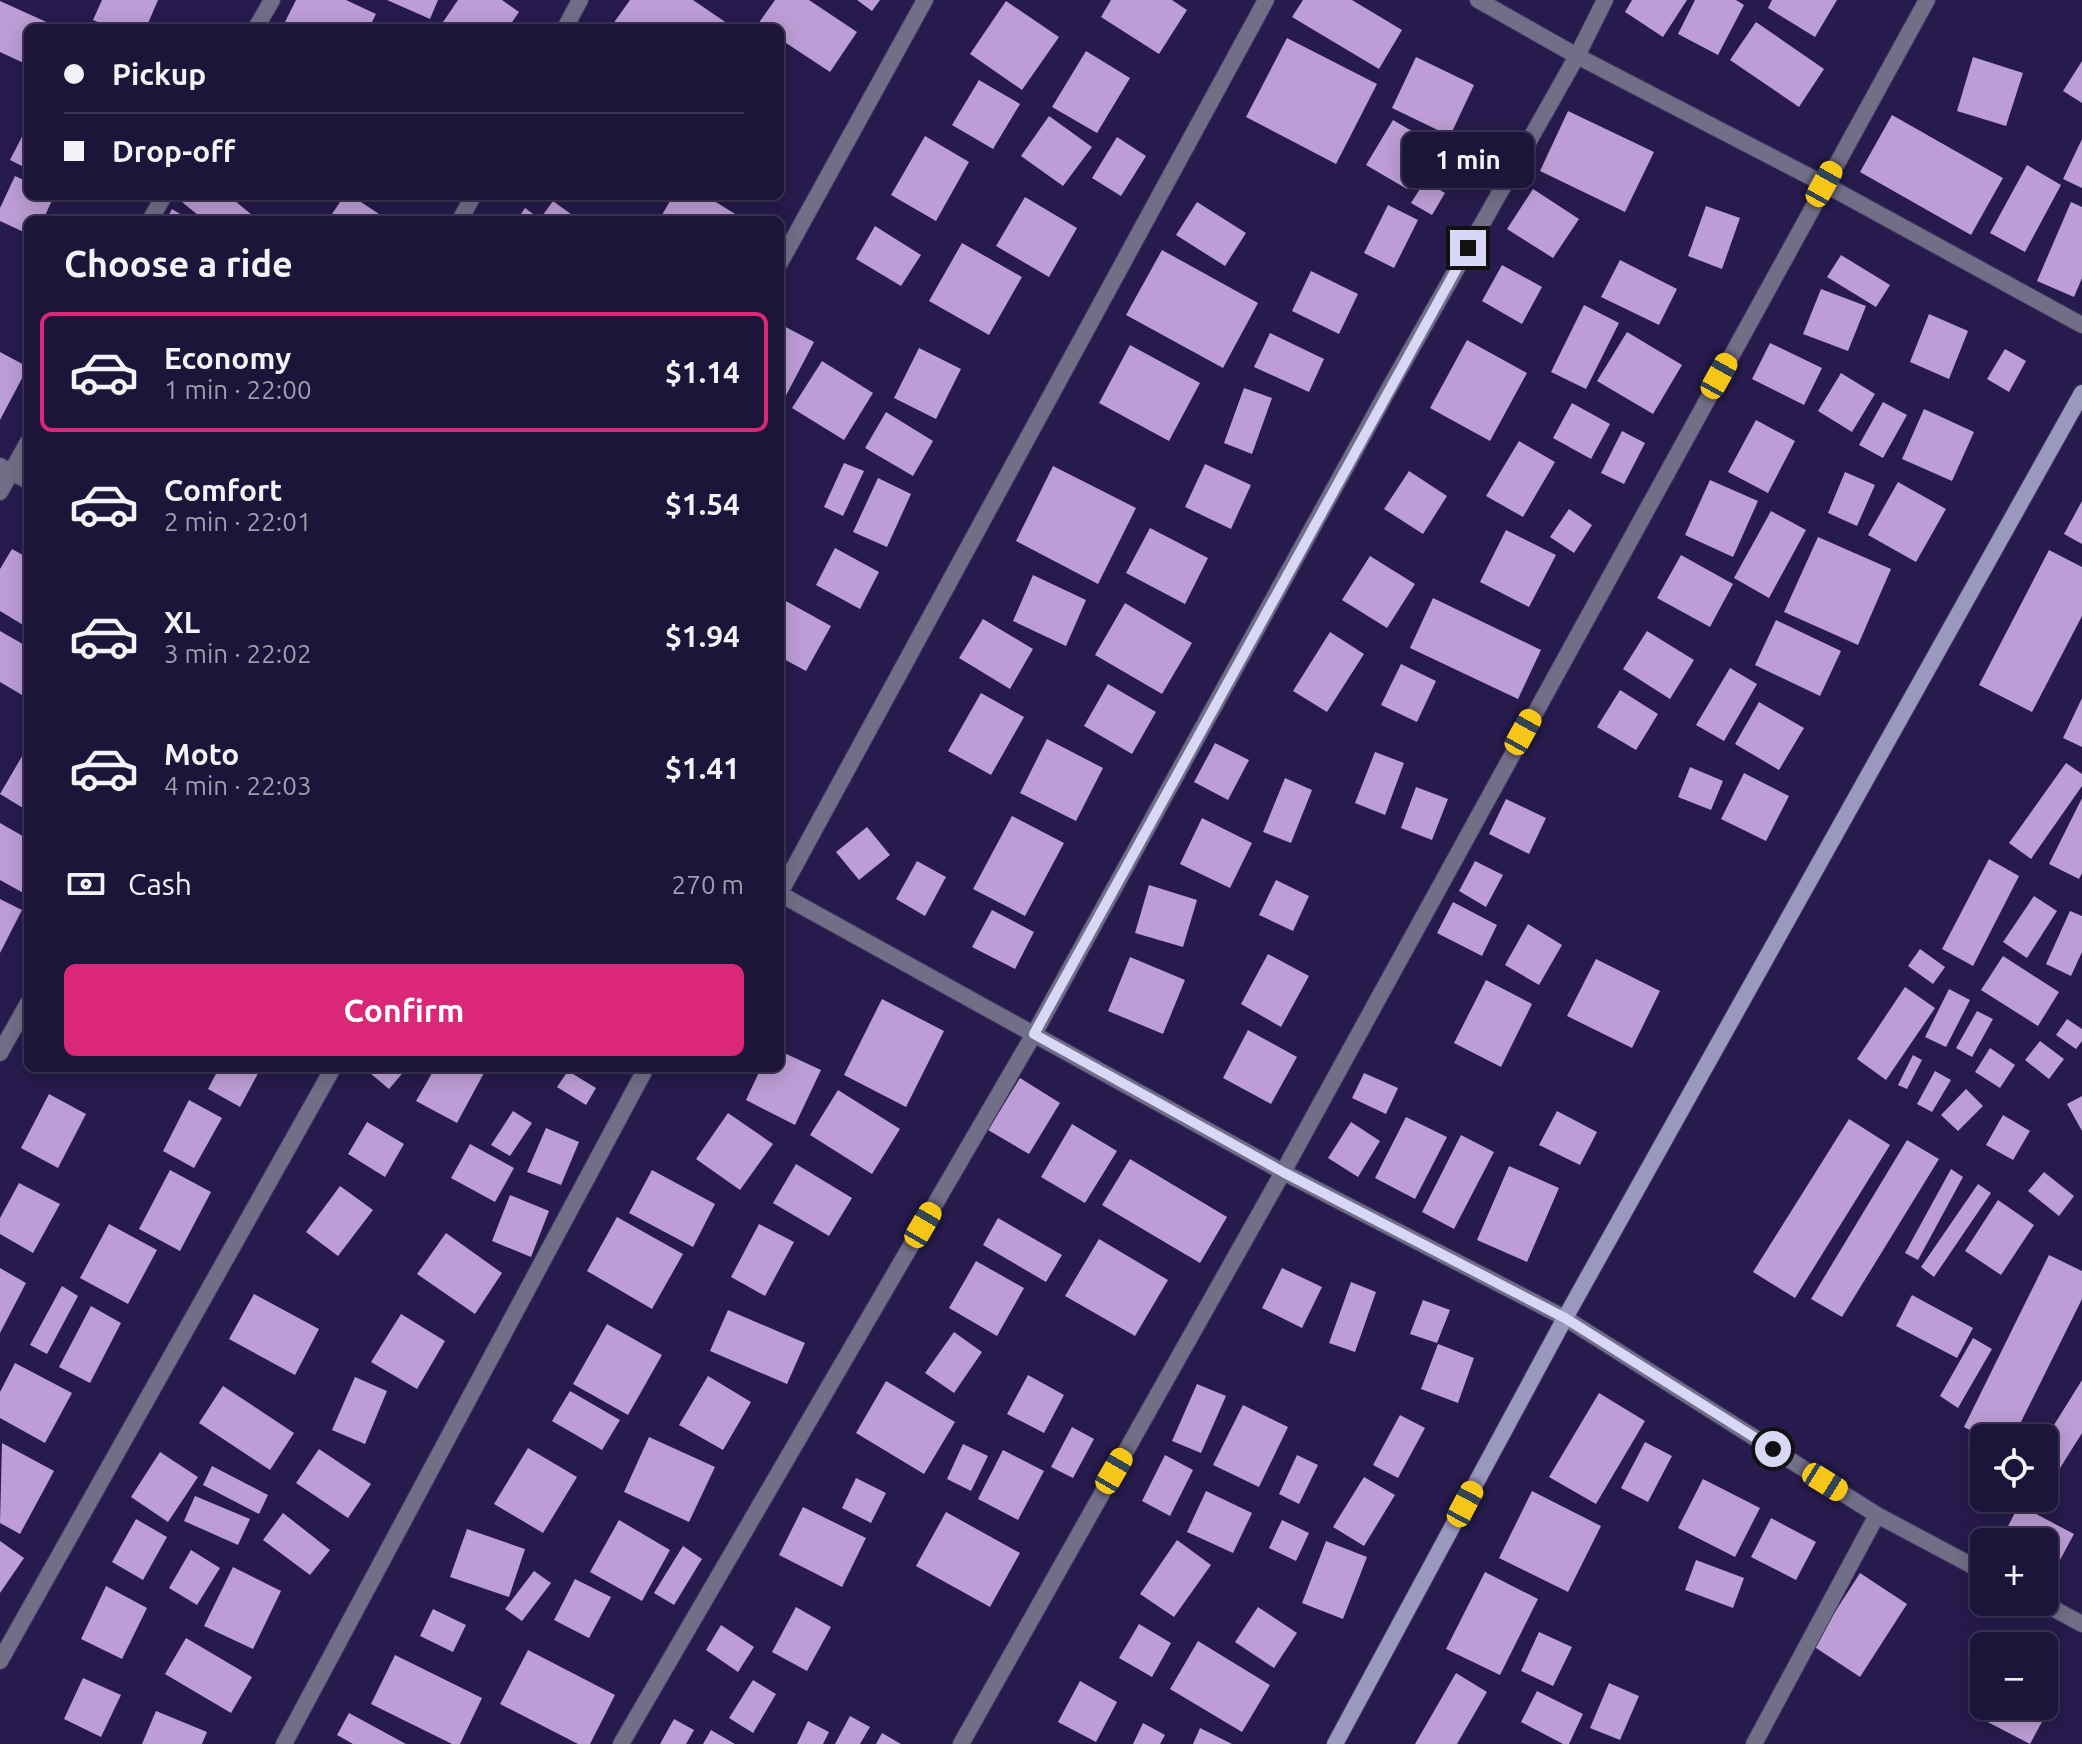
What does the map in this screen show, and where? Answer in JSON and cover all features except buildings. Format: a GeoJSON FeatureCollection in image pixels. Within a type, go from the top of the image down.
{"type":"FeatureCollection","features":[{"type":"Feature","properties":{"kind":"main road"},"geometry":{"type":"LineString","coordinates":[[1335,1744],[1565,1318],[2082,393]]}},
{"type":"Feature","properties":{"kind":"street"},"geometry":{"type":"LineString","coordinates":[[258,24],[272,0]]}},
{"type":"Feature","properties":{"kind":"street"},"geometry":{"type":"LineString","coordinates":[[567,24],[580,0]]}},
{"type":"Feature","properties":{"kind":"street"},"geometry":{"type":"LineString","coordinates":[[784,256],[925,0]]}},
{"type":"Feature","properties":{"kind":"street"},"geometry":{"type":"LineString","coordinates":[[784,887],[1266,0]]}},
{"type":"Feature","properties":{"kind":"street"},"geometry":{"type":"LineString","coordinates":[[1478,0],[1577,56],[1824,184],[2082,325]]}},
{"type":"Feature","properties":{"kind":"street"},"geometry":{"type":"LineString","coordinates":[[621,1744],[1034,1034],[1398,371],[1577,56],[1605,0]]}},
{"type":"Feature","properties":{"kind":"street"},"geometry":{"type":"LineString","coordinates":[[961,1744],[1283,1172],[1927,0]]}},
{"type":"Feature","properties":{"kind":"street"},"geometry":{"type":"LineString","coordinates":[[0,492],[6,469],[24,447]]}},
{"type":"Feature","properties":{"kind":"street"},"geometry":{"type":"LineString","coordinates":[[6,469],[24,479]]}},
{"type":"Feature","properties":{"kind":"street"},"geometry":{"type":"LineString","coordinates":[[784,896],[1283,1172],[1565,1318],[1877,1515],[1970,1565]]}},
{"type":"Feature","properties":{"kind":"street"},"geometry":{"type":"LineString","coordinates":[[0,1053],[24,1010]]}},
{"type":"Feature","properties":{"kind":"street"},"geometry":{"type":"LineString","coordinates":[[0,1661],[331,1072]]}},
{"type":"Feature","properties":{"kind":"street"},"geometry":{"type":"LineString","coordinates":[[284,1744],[644,1072]]}},
{"type":"Feature","properties":{"kind":"street"},"geometry":{"type":"LineString","coordinates":[[1754,1744],[1877,1515]]}},
{"type":"Feature","properties":{"kind":"street"},"geometry":{"type":"LineString","coordinates":[[2058,1611],[2082,1624]]}},
{"type":"Feature","properties":{"kind":"route"},"geometry":{"type":"LineString","coordinates":[[1468,248],[1034,1034],[1283,1172],[1565,1318],[1773,1449]]}}]}
